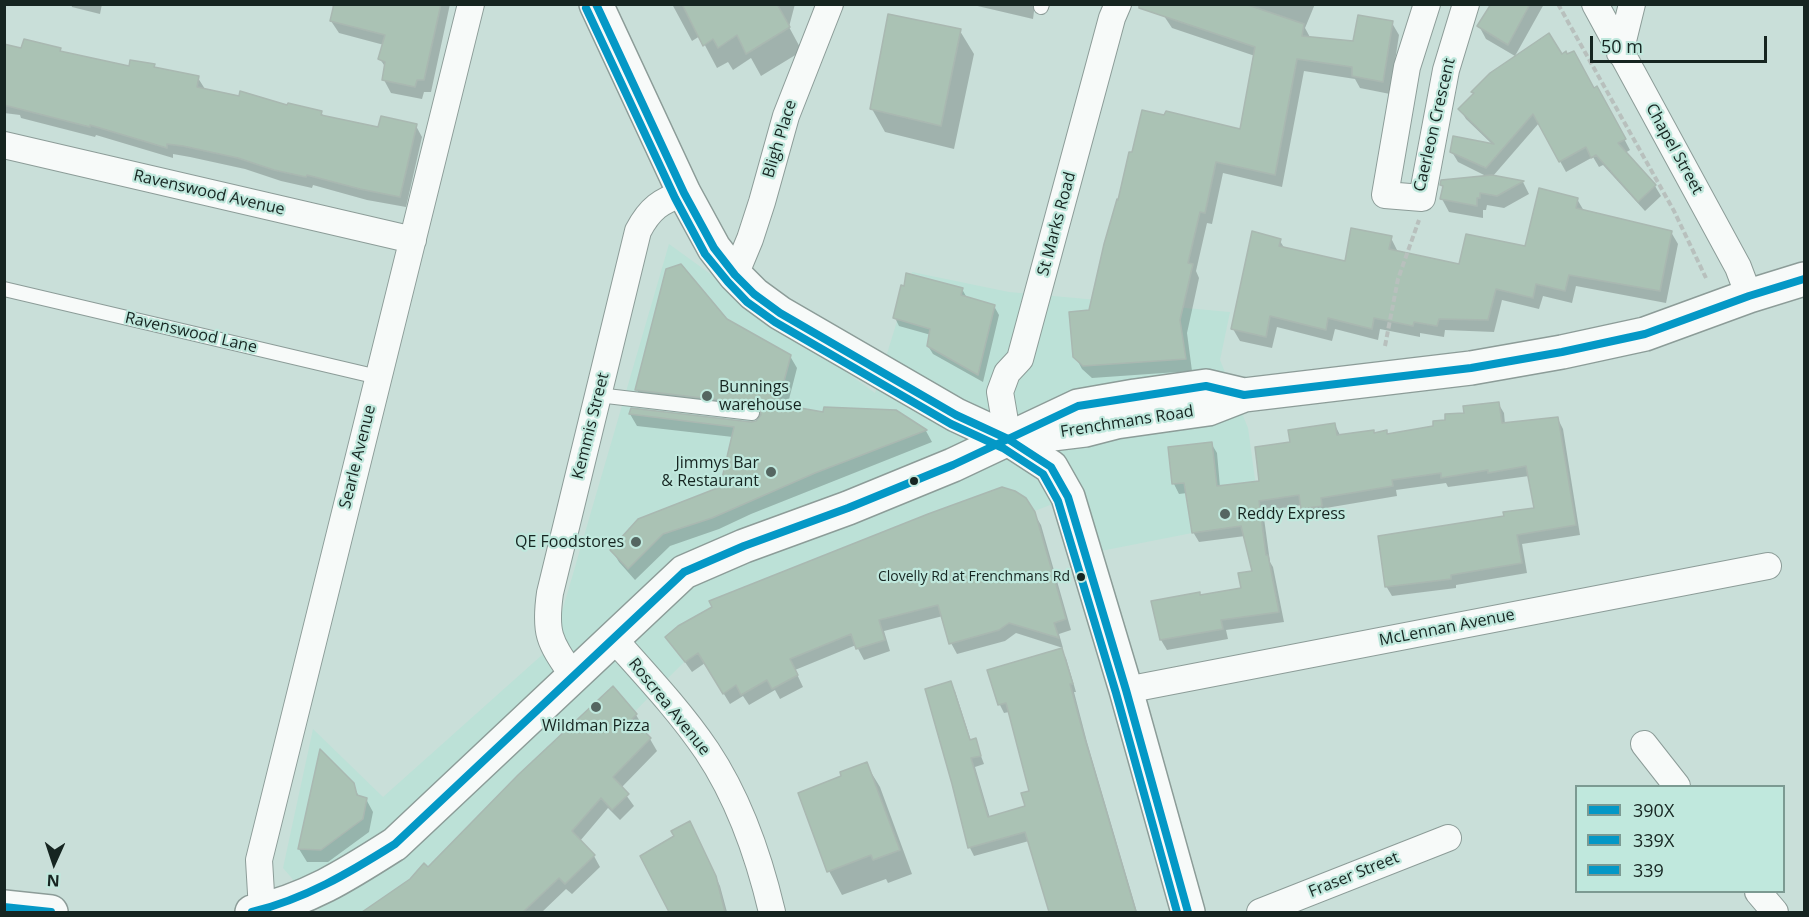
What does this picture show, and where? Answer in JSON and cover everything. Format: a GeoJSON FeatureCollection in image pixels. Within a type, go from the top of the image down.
{"type":"FeatureCollection","features":[{"type":"Feature","properties":{"kind":"main road"},"geometry":{"type":"LineString","coordinates":[[596,4],[684,193],[714,248],[735,275],[754,294],[780,313],[956,415],[1008,439],[1051,467],[1068,497],[1126,690],[1188,912]]}},
{"type":"Feature","properties":{"kind":"main road","name":"Frenchmans Road"},"geometry":{"type":"LineString","coordinates":[[257,911],[311,894],[345,876],[395,844],[684,572],[744,546],[943,470],[1008,439],[1085,430],[1116,422],[1208,409],[1244,395],[1471,368],[1562,352],[1645,334],[1749,296],[1804,279]]}},
{"type":"Feature","properties":{"kind":"main road"},"geometry":{"type":"LineString","coordinates":[[4,907],[51,912]]}},
{"type":"Feature","properties":{"kind":"street","name":"Searle Avenue"},"geometry":{"type":"LineString","coordinates":[[257,911],[259,860],[471,4]]}},
{"type":"Feature","properties":{"kind":"street","name":"Bligh Place"},"geometry":{"type":"LineString","coordinates":[[735,275],[762,202],[786,116],[830,4]]}},
{"type":"Feature","properties":{"kind":"street","name":"St Marks Road"},"geometry":{"type":"LineString","coordinates":[[1008,439],[1000,392],[1007,373],[1020,358],[1112,18],[1118,4]]}},
{"type":"Feature","properties":{"kind":"street","name":"Caerleon Crescent"},"geometry":{"type":"LineString","coordinates":[[1427,4],[1407,67],[1384,195],[1422,198],[1446,70],[1466,4]]}},
{"type":"Feature","properties":{"kind":"street","name":"Chapel Street"},"geometry":{"type":"LineString","coordinates":[[1594,4],[1738,267],[1749,296]]}},
{"type":"Feature","properties":{"kind":"street"},"geometry":{"type":"LineString","coordinates":[[1620,53],[1632,4]]}},
{"type":"Feature","properties":{"kind":"street","name":"Ravenswood Avenue"},"geometry":{"type":"LineString","coordinates":[[4,146],[413,240]]}},
{"type":"Feature","properties":{"kind":"street","name":"Kemmis Street"},"geometry":{"type":"LineString","coordinates":[[573,676],[552,646],[548,630],[547,612],[553,581],[638,231],[654,208],[666,199],[684,193]]}},
{"type":"Feature","properties":{"kind":"street","name":"McLennan Avenue"},"geometry":{"type":"LineString","coordinates":[[1126,690],[1768,566]]}},
{"type":"Feature","properties":{"kind":"street","name":"Roscrea Avenue"},"geometry":{"type":"LineString","coordinates":[[613,638],[682,718],[707,751],[740,816],[757,859],[772,912]]}},
{"type":"Feature","properties":{"kind":"street"},"geometry":{"type":"LineString","coordinates":[[1644,744],[1676,785]]}},
{"type":"Feature","properties":{"kind":"street","name":"Fraser Street"},"geometry":{"type":"LineString","coordinates":[[1260,912],[1448,838]]}},
{"type":"Feature","properties":{"kind":"street"},"geometry":{"type":"LineString","coordinates":[[1760,893],[1774,912]]}},
{"type":"Feature","properties":{"kind":"lane","name":"Ravenswood Lane"},"geometry":{"type":"LineString","coordinates":[[4,289],[378,377]]}},
{"type":"Feature","properties":{"kind":"lane"},"geometry":{"type":"LineString","coordinates":[[598,395],[752,413]]}},
{"type":"Feature","properties":{"kind":"path","name":"Chapel Street"},"geometry":{"type":"LineString","coordinates":[[1558,4],[1674,211],[1706,278]]}},
{"type":"Feature","properties":{"kind":"path"},"geometry":{"type":"LineString","coordinates":[[1385,346],[1398,279],[1422,211],[1422,198]]}},
{"type":"Feature","properties":{"kind":"shaded area"},"geometry":{"type":"Polygon","coordinates":[[[669,244],[875,393],[912,272],[1009,292],[1230,312],[1220,360],[1248,428],[1261,523],[1192,533],[1101,551],[1050,505],[709,637],[435,912],[321,912],[283,868],[313,729],[383,797],[552,646],[669,244]]]}},
{"type":"Feature","properties":{"kind":"building"},"geometry":{"type":"Polygon","coordinates":[[[334,4],[441,4],[424,80],[417,80],[415,87],[382,80],[385,62],[378,59],[385,35],[330,21],[334,4]]]}},
{"type":"Feature","properties":{"kind":"building"},"geometry":{"type":"Polygon","coordinates":[[[682,4],[777,4],[790,27],[746,54],[737,35],[718,48],[713,39],[703,46],[682,4]]]}},
{"type":"Feature","properties":{"kind":"building"},"geometry":{"type":"Polygon","coordinates":[[[1139,4],[1245,4],[1304,24],[1302,36],[1353,41],[1358,15],[1393,21],[1383,82],[1352,76],[1352,67],[1297,59],[1275,175],[1216,162],[1205,213],[1200,212],[1188,263],[1193,264],[1180,320],[1186,359],[1083,366],[1073,357],[1069,312],[1089,310],[1104,244],[1118,200],[1129,152],[1132,152],[1142,110],[1164,115],[1166,111],[1240,129],[1255,47],[1139,8],[1139,4]]]}},
{"type":"Feature","properties":{"kind":"building"},"geometry":{"type":"Polygon","coordinates":[[[1491,4],[1530,4],[1508,45],[1477,26],[1491,4]]]}},
{"type":"Feature","properties":{"kind":"building"},"geometry":{"type":"Polygon","coordinates":[[[888,14],[961,29],[941,126],[870,109],[888,14]]]}},
{"type":"Feature","properties":{"kind":"building"},"geometry":{"type":"Polygon","coordinates":[[[1549,33],[1562,54],[1566,51],[1567,54],[1574,51],[1594,88],[1597,86],[1626,139],[1618,143],[1656,185],[1638,202],[1596,155],[1591,158],[1586,147],[1559,162],[1533,114],[1486,168],[1450,152],[1453,136],[1494,144],[1458,109],[1490,73],[1549,33]]]}},
{"type":"Feature","properties":{"kind":"building"},"geometry":{"type":"Polygon","coordinates":[[[24,39],[61,48],[60,51],[129,66],[130,60],[155,64],[154,67],[199,76],[197,87],[239,96],[240,91],[287,105],[288,103],[322,111],[321,115],[378,127],[381,116],[417,124],[400,197],[307,175],[306,177],[274,170],[238,158],[183,146],[167,144],[167,148],[90,125],[90,127],[4,105],[4,44],[21,48],[24,39]]]}},
{"type":"Feature","properties":{"kind":"building"},"geometry":{"type":"Polygon","coordinates":[[[1492,175],[1524,181],[1497,196],[1480,193],[1477,206],[1440,199],[1443,186],[1440,185],[1441,180],[1492,175]]]}},
{"type":"Feature","properties":{"kind":"building"},"geometry":{"type":"Polygon","coordinates":[[[1539,188],[1578,198],[1576,208],[1672,231],[1660,291],[1569,275],[1565,291],[1536,284],[1533,298],[1496,289],[1488,320],[1439,319],[1437,326],[1414,322],[1413,326],[1374,318],[1372,329],[1328,318],[1326,330],[1270,316],[1266,337],[1231,329],[1252,231],[1281,239],[1279,246],[1345,261],[1351,228],[1392,236],[1389,249],[1459,264],[1466,234],[1525,246],[1539,188]]]}},
{"type":"Feature","properties":{"kind":"building","name":"Bunnings warehouse"},"geometry":{"type":"Polygon","coordinates":[[[681,264],[727,319],[791,355],[778,404],[823,412],[824,407],[896,410],[927,430],[815,473],[712,518],[663,534],[628,569],[610,550],[638,519],[720,487],[734,427],[629,414],[631,408],[751,422],[756,421],[761,415],[760,409],[753,404],[635,390],[666,269],[681,264]]]}},
{"type":"Feature","properties":{"kind":"building"},"geometry":{"type":"Polygon","coordinates":[[[906,273],[963,288],[961,295],[995,305],[978,375],[927,346],[930,329],[893,318],[906,273]]]}},
{"type":"Feature","properties":{"kind":"building"},"geometry":{"type":"Polygon","coordinates":[[[1499,402],[1502,423],[1558,417],[1576,525],[1517,535],[1522,563],[1451,575],[1451,579],[1385,587],[1378,536],[1504,516],[1503,512],[1534,508],[1526,466],[1441,478],[1441,473],[1392,480],[1393,486],[1321,498],[1322,506],[1301,509],[1299,495],[1259,501],[1266,555],[1268,555],[1279,612],[1221,620],[1223,629],[1160,640],[1151,601],[1200,592],[1200,595],[1241,588],[1238,573],[1252,571],[1241,526],[1192,533],[1184,483],[1172,484],[1168,447],[1212,442],[1217,486],[1259,481],[1255,447],[1290,442],[1288,430],[1335,423],[1337,435],[1374,430],[1374,433],[1387,430],[1387,434],[1433,426],[1433,421],[1445,420],[1445,414],[1464,413],[1463,406],[1499,402]]]}},
{"type":"Feature","properties":{"kind":"building"},"geometry":{"type":"Polygon","coordinates":[[[1002,487],[1026,498],[1035,512],[1066,619],[1054,623],[1059,638],[1009,623],[999,630],[949,644],[938,605],[879,620],[885,640],[856,649],[851,634],[790,659],[798,675],[772,689],[767,680],[741,695],[736,685],[723,694],[698,653],[685,662],[665,637],[678,626],[712,607],[709,601],[1002,487]]]}},
{"type":"Feature","properties":{"kind":"building"},"geometry":{"type":"Polygon","coordinates":[[[1062,648],[1073,684],[1070,684],[1083,732],[1136,912],[1049,912],[1025,832],[968,848],[925,689],[951,681],[970,740],[976,738],[981,756],[971,758],[988,817],[1025,806],[1021,793],[1029,791],[1006,703],[998,705],[987,670],[1062,648]]]}},
{"type":"Feature","properties":{"kind":"building"},"geometry":{"type":"Polygon","coordinates":[[[613,686],[637,714],[632,719],[651,738],[613,777],[629,794],[612,810],[601,798],[572,831],[595,855],[565,884],[559,878],[523,912],[362,912],[410,879],[424,863],[428,867],[518,775],[613,686]]]}},
{"type":"Feature","properties":{"kind":"building"},"geometry":{"type":"Polygon","coordinates":[[[320,749],[354,783],[357,795],[367,798],[363,819],[321,850],[298,849],[320,749]]]}},
{"type":"Feature","properties":{"kind":"building"},"geometry":{"type":"Polygon","coordinates":[[[867,762],[900,850],[873,860],[871,855],[827,872],[798,793],[841,776],[840,772],[867,762]]]}},
{"type":"Feature","properties":{"kind":"building"},"geometry":{"type":"Polygon","coordinates":[[[690,821],[716,876],[725,912],[669,912],[640,856],[674,836],[671,831],[690,821]]]}},
{"type":"Feature","properties":{"kind":"transit line","name":"339X"},"geometry":{"type":"LineString","coordinates":[[596,4],[684,193],[714,248],[735,275],[754,294],[780,313],[956,415],[1008,439],[1051,467],[1068,497],[1126,690],[1188,912]]}},
{"type":"Feature","properties":{"kind":"transit line","name":"339"},"geometry":{"type":"LineString","coordinates":[[586,8],[675,198],[705,254],[747,302],[775,322],[951,424],[1003,448],[1043,474],[1058,501],[1116,693],[1177,912]]}},
{"type":"Feature","properties":{"kind":"transit line","name":"390X"},"geometry":{"type":"LineString","coordinates":[[252,912],[290,900],[326,884],[395,844],[684,572],[744,546],[848,508],[953,465],[1078,406],[1206,386],[1244,395],[1471,368],[1645,334],[1749,296],[1804,279]]}},
{"type":"Feature","properties":{"kind":"transit line","name":"390X"},"geometry":{"type":"LineString","coordinates":[[4,907],[51,912]]}},
{"type":"Feature","properties":{"kind":"place","name":"Bunnings warehouse"},"geometry":{"type":"Point","coordinates":[707,396]}},
{"type":"Feature","properties":{"kind":"place","name":"Jimmys Bar & Restaurant"},"geometry":{"type":"Point","coordinates":[771,472]}},
{"type":"Feature","properties":{"kind":"place","name":"Reddy Express"},"geometry":{"type":"Point","coordinates":[1225,514]}},
{"type":"Feature","properties":{"kind":"place","name":"QE Foodstores"},"geometry":{"type":"Point","coordinates":[636,542]}},
{"type":"Feature","properties":{"kind":"place","name":"Clovelly Rd at Frenchmans Rd"},"geometry":{"type":"Point","coordinates":[1081,577]}},
{"type":"Feature","properties":{"kind":"place","name":"Wildman Pizza"},"geometry":{"type":"Point","coordinates":[596,707]}}]}
